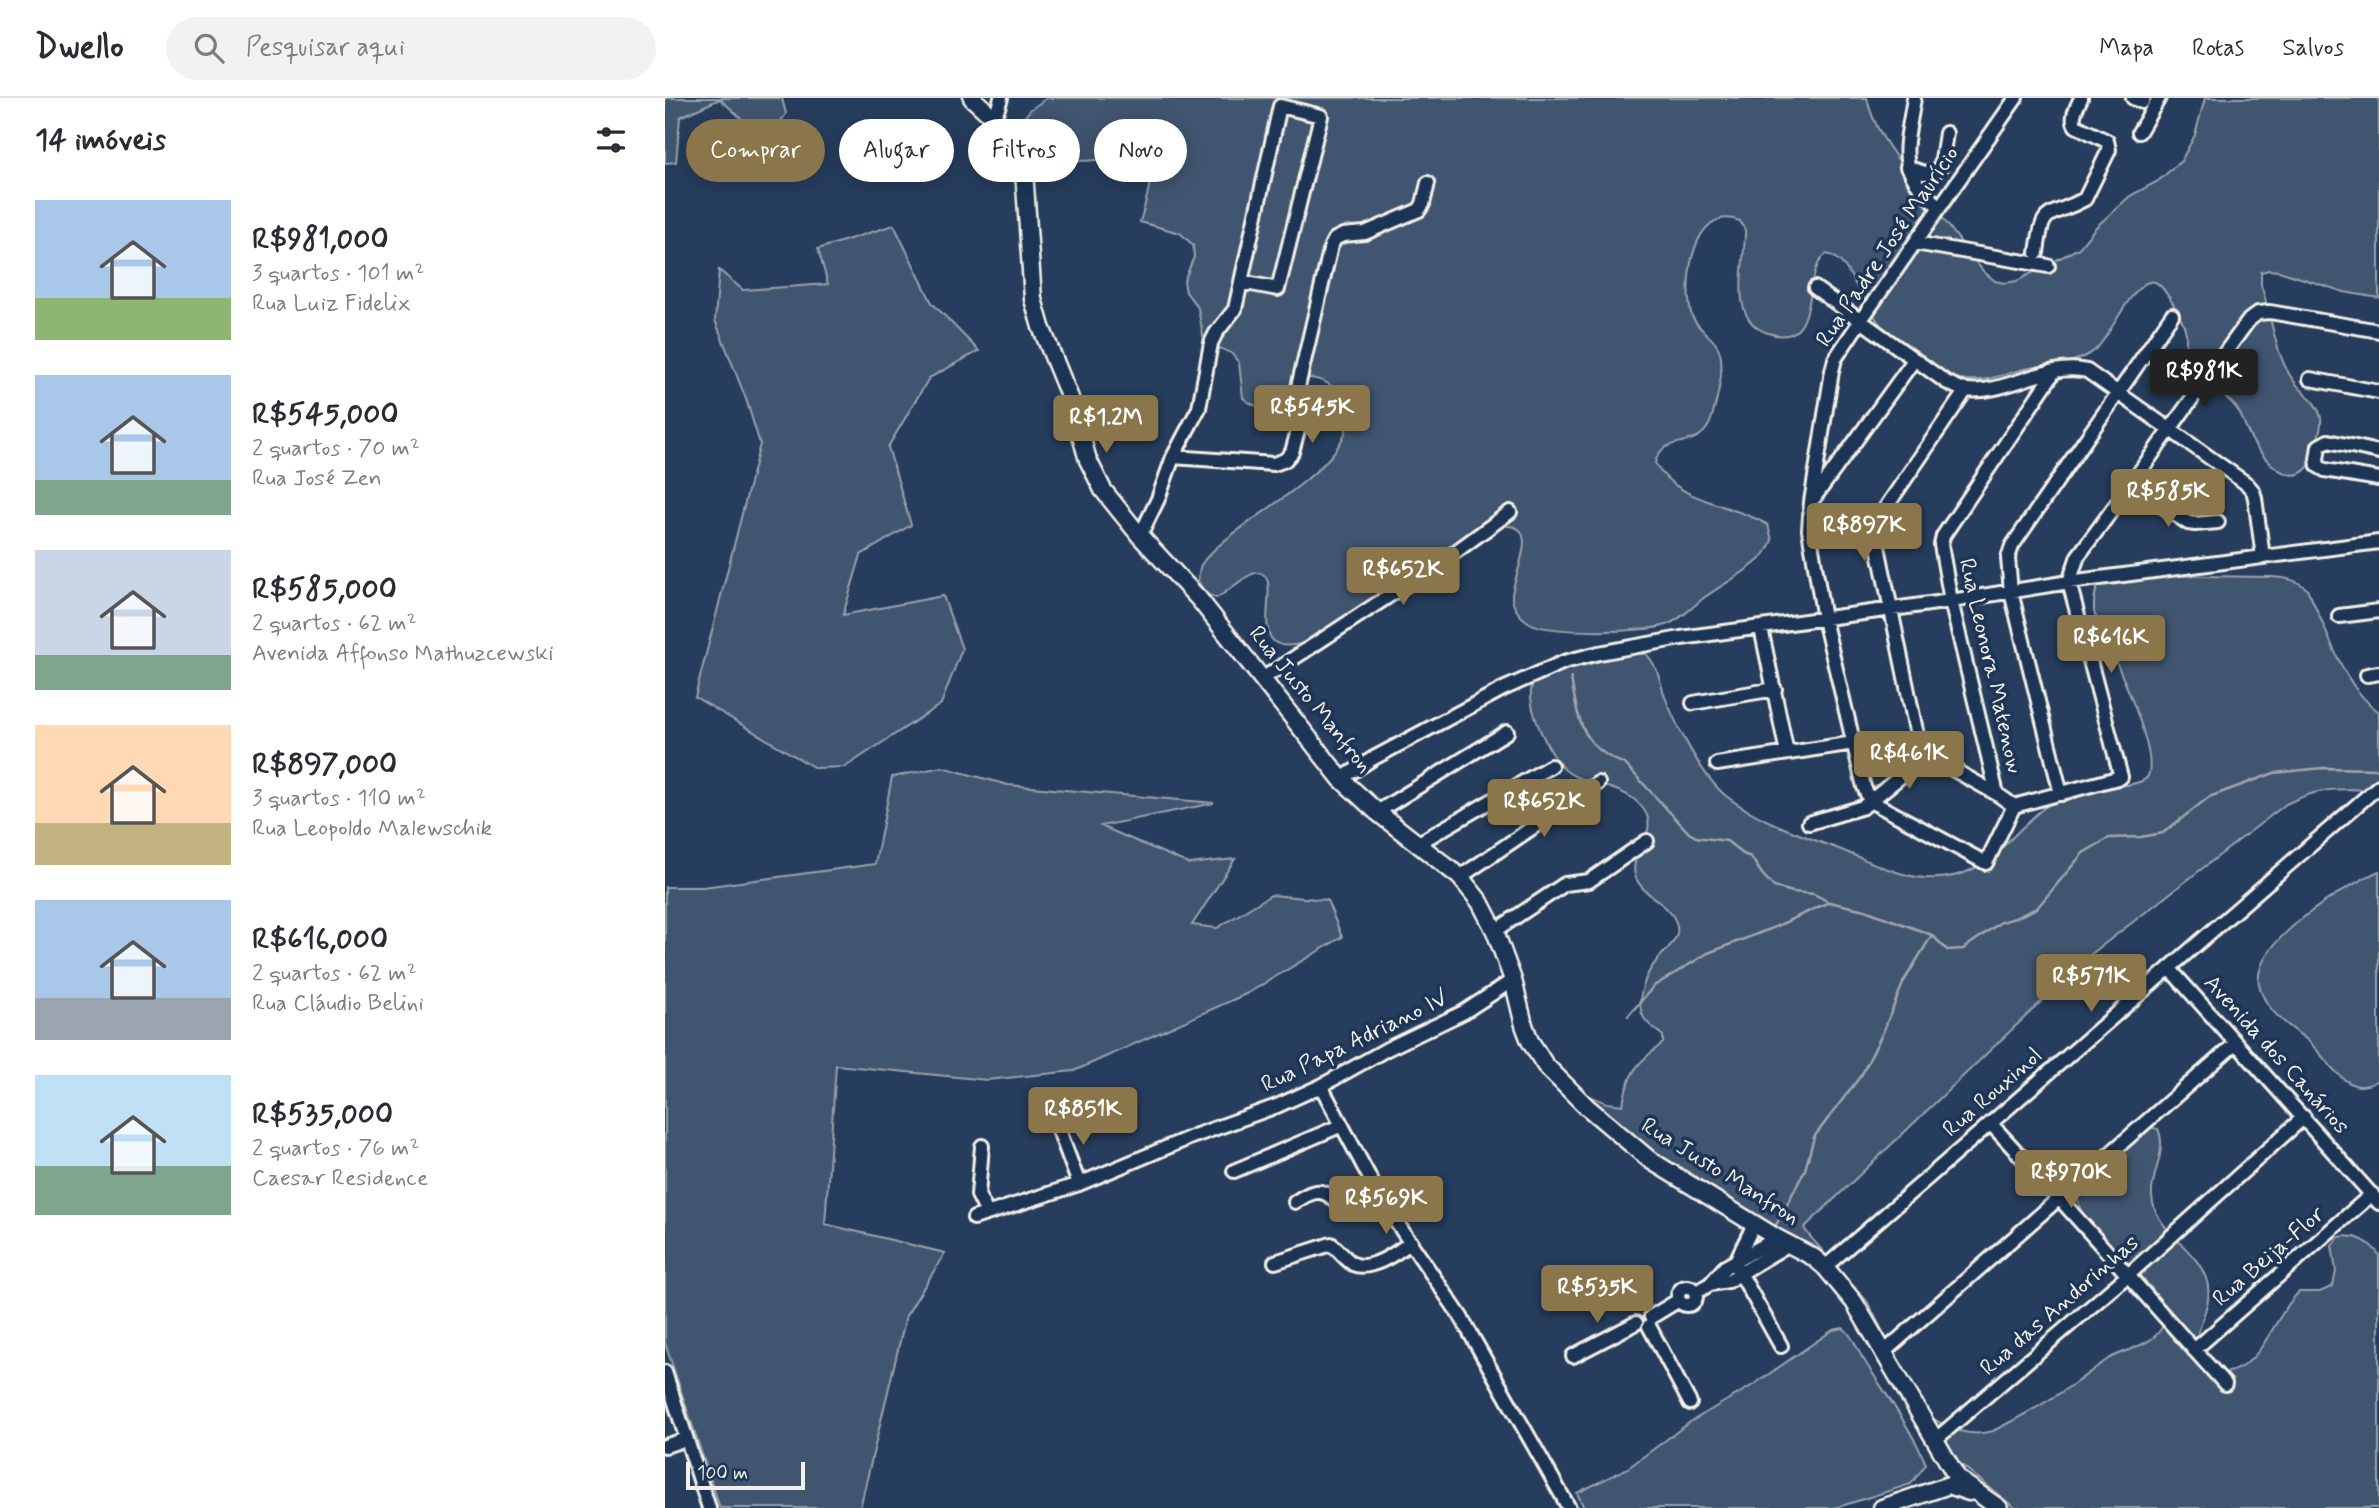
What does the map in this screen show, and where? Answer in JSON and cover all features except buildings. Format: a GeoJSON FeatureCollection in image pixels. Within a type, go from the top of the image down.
{"type":"FeatureCollection","features":[{"type":"Feature","properties":{"kind":"main road","name":"Rua Justo Manfron"},"geometry":{"type":"LineString","coordinates":[[972,98],[992,116],[1010,140],[1024,171],[1030,278],[1041,327],[1061,372],[1094,476],[1103,491],[1140,536],[1199,599],[1341,779],[1460,877],[1480,902],[1495,931],[1513,980],[1530,1041],[1545,1065],[1585,1106],[1650,1160],[1813,1257],[1825,1267],[1854,1302],[1884,1352],[1939,1447],[1951,1480]]}},
{"type":"Feature","properties":{"kind":"main road"},"geometry":{"type":"LineString","coordinates":[[1882,1508],[1951,1480],[1993,1504]]}},
{"type":"Feature","properties":{"kind":"street"},"geometry":{"type":"LineString","coordinates":[[992,116],[1001,98]]}},
{"type":"Feature","properties":{"kind":"street"},"geometry":{"type":"LineString","coordinates":[[1914,98],[1907,167],[1922,191],[1940,207]]}},
{"type":"Feature","properties":{"kind":"street","name":"Rua Padre José Maurício"},"geometry":{"type":"LineString","coordinates":[[1870,800],[1864,787],[1824,619],[1809,530],[1832,371],[1835,359],[1861,320],[2016,98]]}},
{"type":"Feature","properties":{"kind":"street"},"geometry":{"type":"LineString","coordinates":[[2037,254],[2043,220],[2048,215],[2085,199],[2109,150],[2107,141],[2073,122],[2081,98]]}},
{"type":"Feature","properties":{"kind":"street"},"geometry":{"type":"LineString","coordinates":[[2133,98],[2142,103],[2144,98]]}},
{"type":"Feature","properties":{"kind":"street"},"geometry":{"type":"LineString","coordinates":[[2139,132],[2159,98]]}},
{"type":"Feature","properties":{"kind":"street"},"geometry":{"type":"LineString","coordinates":[[1140,536],[1158,499],[1173,457],[1201,402],[1211,343],[1235,309],[1280,106],[1321,116],[1278,289],[1241,282]]}},
{"type":"Feature","properties":{"kind":"street"},"geometry":{"type":"LineString","coordinates":[[1907,167],[1924,173],[1935,172],[1941,166],[1946,132]]}},
{"type":"Feature","properties":{"kind":"street"},"geometry":{"type":"LineString","coordinates":[[1173,457],[1273,464],[1285,460],[1292,452],[1302,416],[1298,387],[1331,246],[1335,239],[1343,235],[1365,233],[1419,209],[1423,204],[1428,183]]}},
{"type":"Feature","properties":{"kind":"street"},"geometry":{"type":"LineString","coordinates":[[1915,243],[2048,267]]}},
{"type":"Feature","properties":{"kind":"street"},"geometry":{"type":"LineString","coordinates":[[1815,288],[1946,382],[1966,390],[1984,389],[2071,369],[2087,371],[2247,484],[2253,491],[2263,557]]}},
{"type":"Feature","properties":{"kind":"street"},"geometry":{"type":"LineString","coordinates":[[1870,800],[1986,863],[2014,806],[2121,777],[2069,582],[2078,556],[2249,320],[2258,313],[2270,312],[2379,331]]}},
{"type":"Feature","properties":{"kind":"street"},"geometry":{"type":"LineString","coordinates":[[2061,794],[2011,592],[2008,558],[2012,546],[2172,315]]}},
{"type":"Feature","properties":{"kind":"street"},"geometry":{"type":"LineString","coordinates":[[1811,502],[1914,360]]}},
{"type":"Feature","properties":{"kind":"street","name":"Rua Leonora Matenow"},"geometry":{"type":"LineString","coordinates":[[1997,794],[1951,601],[1941,545],[1943,536],[2053,372]]}},
{"type":"Feature","properties":{"kind":"street"},"geometry":{"type":"LineString","coordinates":[[2310,379],[2379,392]]}},
{"type":"Feature","properties":{"kind":"street"},"geometry":{"type":"LineString","coordinates":[[1966,390],[1875,525],[1889,610],[1919,745],[1927,755],[2014,806]]}},
{"type":"Feature","properties":{"kind":"street"},"geometry":{"type":"LineString","coordinates":[[2379,452],[2327,441],[2319,446],[2317,459],[2318,466],[2325,470],[2379,479]]}},
{"type":"Feature","properties":{"kind":"street"},"geometry":{"type":"LineString","coordinates":[[2132,485],[2188,523],[2218,522]]}},
{"type":"Feature","properties":{"kind":"street"},"geometry":{"type":"LineString","coordinates":[[1262,679],[1447,558],[1510,512]]}},
{"type":"Feature","properties":{"kind":"street"},"geometry":{"type":"LineString","coordinates":[[1341,779],[1372,759],[1503,689],[1564,662],[1681,638],[2069,582],[2379,542]]}},
{"type":"Feature","properties":{"kind":"street"},"geometry":{"type":"LineString","coordinates":[[2339,616],[2379,611]]}},
{"type":"Feature","properties":{"kind":"street"},"geometry":{"type":"LineString","coordinates":[[1761,628],[1787,753]]}},
{"type":"Feature","properties":{"kind":"street"},"geometry":{"type":"LineString","coordinates":[[1693,703],[1775,689]]}},
{"type":"Feature","properties":{"kind":"street"},"geometry":{"type":"LineString","coordinates":[[1377,811],[1507,732]]}},
{"type":"Feature","properties":{"kind":"street"},"geometry":{"type":"LineString","coordinates":[[1717,764],[1854,743]]}},
{"type":"Feature","properties":{"kind":"street"},"geometry":{"type":"LineString","coordinates":[[1809,823],[1857,809],[1927,755]]}},
{"type":"Feature","properties":{"kind":"street"},"geometry":{"type":"LineString","coordinates":[[1417,844],[1551,766]]}},
{"type":"Feature","properties":{"kind":"street"},"geometry":{"type":"LineString","coordinates":[[1460,877],[1598,783]]}},
{"type":"Feature","properties":{"kind":"street","name":"Rua Rouxinol"},"geometry":{"type":"LineString","coordinates":[[1825,1267],[2379,786]]}},
{"type":"Feature","properties":{"kind":"street"},"geometry":{"type":"LineString","coordinates":[[1495,931],[1565,884],[1589,880],[1647,841]]}},
{"type":"Feature","properties":{"kind":"street","name":"Avenida dos Canários"},"geometry":{"type":"LineString","coordinates":[[2169,968],[2375,1198]]}},
{"type":"Feature","properties":{"kind":"street","name":"Rua Papa Adriano IV"},"geometry":{"type":"LineString","coordinates":[[974,1218],[1079,1184],[1193,1136],[1277,1106],[1464,1012],[1513,980]]}},
{"type":"Feature","properties":{"kind":"street"},"geometry":{"type":"LineString","coordinates":[[1884,1352],[2236,1043]]}},
{"type":"Feature","properties":{"kind":"street"},"geometry":{"type":"LineString","coordinates":[[1321,1086],[1382,1201],[1456,1309],[1569,1508]]}},
{"type":"Feature","properties":{"kind":"street","name":"Rua das Andorinhas"},"geometry":{"type":"LineString","coordinates":[[1939,1447],[2304,1117]]}},
{"type":"Feature","properties":{"kind":"street"},"geometry":{"type":"LineString","coordinates":[[1056,1122],[1079,1184]]}},
{"type":"Feature","properties":{"kind":"street"},"geometry":{"type":"LineString","coordinates":[[1990,1124],[2060,1198],[2225,1384]]}},
{"type":"Feature","properties":{"kind":"street"},"geometry":{"type":"LineString","coordinates":[[1234,1171],[1340,1126]]}},
{"type":"Feature","properties":{"kind":"street"},"geometry":{"type":"LineString","coordinates":[[982,1146],[978,1195],[987,1213]]}},
{"type":"Feature","properties":{"kind":"street"},"geometry":{"type":"LineString","coordinates":[[1295,1202],[1310,1193],[1319,1192],[1328,1194],[1345,1208],[1358,1209],[1382,1201]]}},
{"type":"Feature","properties":{"kind":"street","name":"Rua Beija-Flor"},"geometry":{"type":"LineString","coordinates":[[2195,1350],[2375,1198]]}},
{"type":"Feature","properties":{"kind":"street"},"geometry":{"type":"LineString","coordinates":[[1737,1266],[1754,1224]]}},
{"type":"Feature","properties":{"kind":"street"},"geometry":{"type":"LineString","coordinates":[[1573,1356],[1646,1322],[1679,1300],[1683,1304],[1691,1304],[1695,1300],[1695,1293],[1710,1284],[1718,1273],[1737,1266],[1783,1241]]}},
{"type":"Feature","properties":{"kind":"street"},"geometry":{"type":"LineString","coordinates":[[1275,1262],[1331,1244],[1351,1263],[1359,1265],[1388,1259],[1411,1242]]}},
{"type":"Feature","properties":{"kind":"street"},"geometry":{"type":"LineString","coordinates":[[1737,1266],[1781,1346]]}},
{"type":"Feature","properties":{"kind":"street"},"geometry":{"type":"LineString","coordinates":[[1646,1322],[1690,1403]]}},
{"type":"Feature","properties":{"kind":"street"},"geometry":{"type":"LineString","coordinates":[[665,1372],[709,1508]]}},
{"type":"Feature","properties":{"kind":"street"},"geometry":{"type":"LineString","coordinates":[[665,1446],[687,1439]]}},
{"type":"Feature","properties":{"kind":"shaded area"},"geometry":{"type":"Polygon","coordinates":[[[665,98],[782,98],[786,114],[782,119],[742,119],[720,99],[680,117],[676,162],[665,163],[665,98]]]}},
{"type":"Feature","properties":{"kind":"shaded area"},"geometry":{"type":"Polygon","coordinates":[[[1047,98],[1867,98],[1876,124],[1899,160],[1983,271],[1995,281],[2005,283],[2017,281],[2079,248],[2096,227],[2130,196],[2158,181],[2181,161],[2195,135],[2205,98],[2379,98],[2379,298],[2344,292],[2279,271],[2261,272],[2261,285],[2277,346],[2293,380],[2313,402],[2321,418],[2311,463],[2299,474],[2290,474],[2273,466],[2258,450],[2234,405],[2197,381],[2188,371],[2183,323],[2169,298],[2155,282],[2147,282],[2139,288],[2101,343],[2095,350],[2079,359],[2024,369],[1989,379],[1960,379],[1933,368],[1901,348],[1875,318],[1844,266],[1827,254],[1819,262],[1804,320],[1797,330],[1786,335],[1768,333],[1755,326],[1747,316],[1741,289],[1745,230],[1740,221],[1724,218],[1711,224],[1701,235],[1690,268],[1689,303],[1692,316],[1720,352],[1720,381],[1712,417],[1707,429],[1700,436],[1666,447],[1659,453],[1655,463],[1665,476],[1691,494],[1768,525],[1772,540],[1763,556],[1666,625],[1618,631],[1556,629],[1530,623],[1516,609],[1512,598],[1524,544],[1523,535],[1517,528],[1499,526],[1454,546],[1350,621],[1329,633],[1307,642],[1285,646],[1273,640],[1268,629],[1268,586],[1265,576],[1252,574],[1216,598],[1206,594],[1198,581],[1200,568],[1216,548],[1321,466],[1340,443],[1348,420],[1341,396],[1328,383],[1299,378],[1269,407],[1254,405],[1243,398],[1239,363],[1231,353],[1204,341],[1198,308],[1186,292],[1184,281],[1194,257],[1193,245],[1180,233],[1140,222],[1150,182],[1187,182],[1187,119],[1094,119],[1094,160],[1080,161],[1080,119],[1023,119],[1030,110],[1047,98]]]}},
{"type":"Feature","properties":{"kind":"shaded area"},"geometry":{"type":"Polygon","coordinates":[[[894,225],[932,303],[979,351],[929,378],[888,447],[911,525],[861,555],[843,615],[943,596],[962,649],[941,704],[845,767],[815,768],[695,697],[760,444],[746,399],[715,320],[719,270],[743,290],[828,284],[818,249],[894,225]]]}},
{"type":"Feature","properties":{"kind":"shaded area"},"geometry":{"type":"Polygon","coordinates":[[[2129,575],[2276,577],[2295,581],[2307,589],[2344,671],[2365,700],[2379,712],[2379,790],[2321,791],[2286,804],[2090,955],[1804,1228],[1832,1263],[1650,1150],[1600,1111],[1582,1093],[1607,1103],[1623,1105],[1635,1069],[1663,1043],[1663,1036],[1644,1018],[1640,1003],[1649,972],[1672,944],[1677,934],[1677,924],[1667,909],[1639,883],[1635,875],[1636,858],[1649,826],[1644,810],[1637,802],[1619,791],[1569,773],[1554,757],[1535,717],[1532,704],[1533,683],[1538,677],[1550,670],[1626,653],[1646,654],[1656,669],[1665,697],[1683,736],[1708,776],[1726,796],[1779,826],[1886,868],[1923,878],[1952,876],[1986,861],[2033,817],[2058,798],[2081,790],[2136,783],[2148,776],[2150,762],[2139,720],[2094,612],[2095,593],[2101,583],[2129,575]]]}},
{"type":"Feature","properties":{"kind":"shaded area"},"geometry":{"type":"Polygon","coordinates":[[[942,767],[1008,785],[1214,803],[1101,826],[1189,864],[1235,859],[1192,925],[1217,928],[1271,895],[1327,900],[1342,937],[1248,993],[1074,1071],[987,1080],[836,1065],[825,1224],[945,1253],[906,1316],[860,1508],[720,1508],[665,1343],[665,887],[703,887],[875,864],[892,777],[942,767]]]}},
{"type":"Feature","properties":{"kind":"shaded area"},"geometry":{"type":"Polygon","coordinates":[[[2379,871],[2379,1080],[2357,1086],[2341,1077],[2307,1040],[2271,1009],[2259,984],[2261,967],[2270,950],[2285,933],[2325,902],[2379,871]]]}},
{"type":"Feature","properties":{"kind":"shaded area"},"geometry":{"type":"Polygon","coordinates":[[[2149,1127],[2158,1129],[2161,1138],[2152,1194],[2157,1214],[2201,1267],[2206,1278],[2207,1304],[2196,1346],[2204,1372],[2223,1373],[2238,1369],[2251,1360],[2261,1348],[2299,1292],[2320,1292],[2333,1286],[2336,1271],[2332,1245],[2339,1237],[2362,1240],[2379,1255],[2379,1508],[2015,1508],[1953,1458],[1929,1416],[1967,1433],[1993,1431],[2055,1396],[2110,1358],[2147,1342],[2159,1332],[2163,1325],[2163,1308],[2153,1291],[2098,1235],[2084,1217],[2078,1199],[2084,1182],[2149,1127]]]}},
{"type":"Feature","properties":{"kind":"shaded area"},"geometry":{"type":"Polygon","coordinates":[[[1842,1274],[1867,1301],[1896,1357],[1890,1348],[1842,1274]]]}},
{"type":"Feature","properties":{"kind":"shaded area"},"geometry":{"type":"Polygon","coordinates":[[[1843,1328],[1853,1339],[1920,1450],[1926,1464],[1911,1484],[1835,1508],[1584,1508],[1577,1493],[1628,1468],[1690,1422],[1753,1385],[1833,1330],[1843,1328]]]}},
{"type":"Feature","properties":{"kind":"waterway"},"geometry":{"type":"LineString","coordinates":[[1571,678],[1576,706],[1590,741],[1599,750],[1625,764],[1689,833],[1696,837],[1727,841],[1751,857],[1774,887],[1814,894],[1829,902],[1865,910],[1932,935],[1947,950],[1963,949],[2001,922],[2037,908],[2083,853],[2109,838],[2163,833],[2209,797],[2274,773],[2323,768],[2379,769]]}},
{"type":"Feature","properties":{"kind":"waterway"},"geometry":{"type":"LineString","coordinates":[[1628,1016],[1654,986],[1708,953],[1829,902]]}},
{"type":"Feature","properties":{"kind":"waterway"},"geometry":{"type":"LineString","coordinates":[[1775,1227],[1805,1170],[1814,1137],[1862,1074],[1904,981],[1932,935]]}}]}
